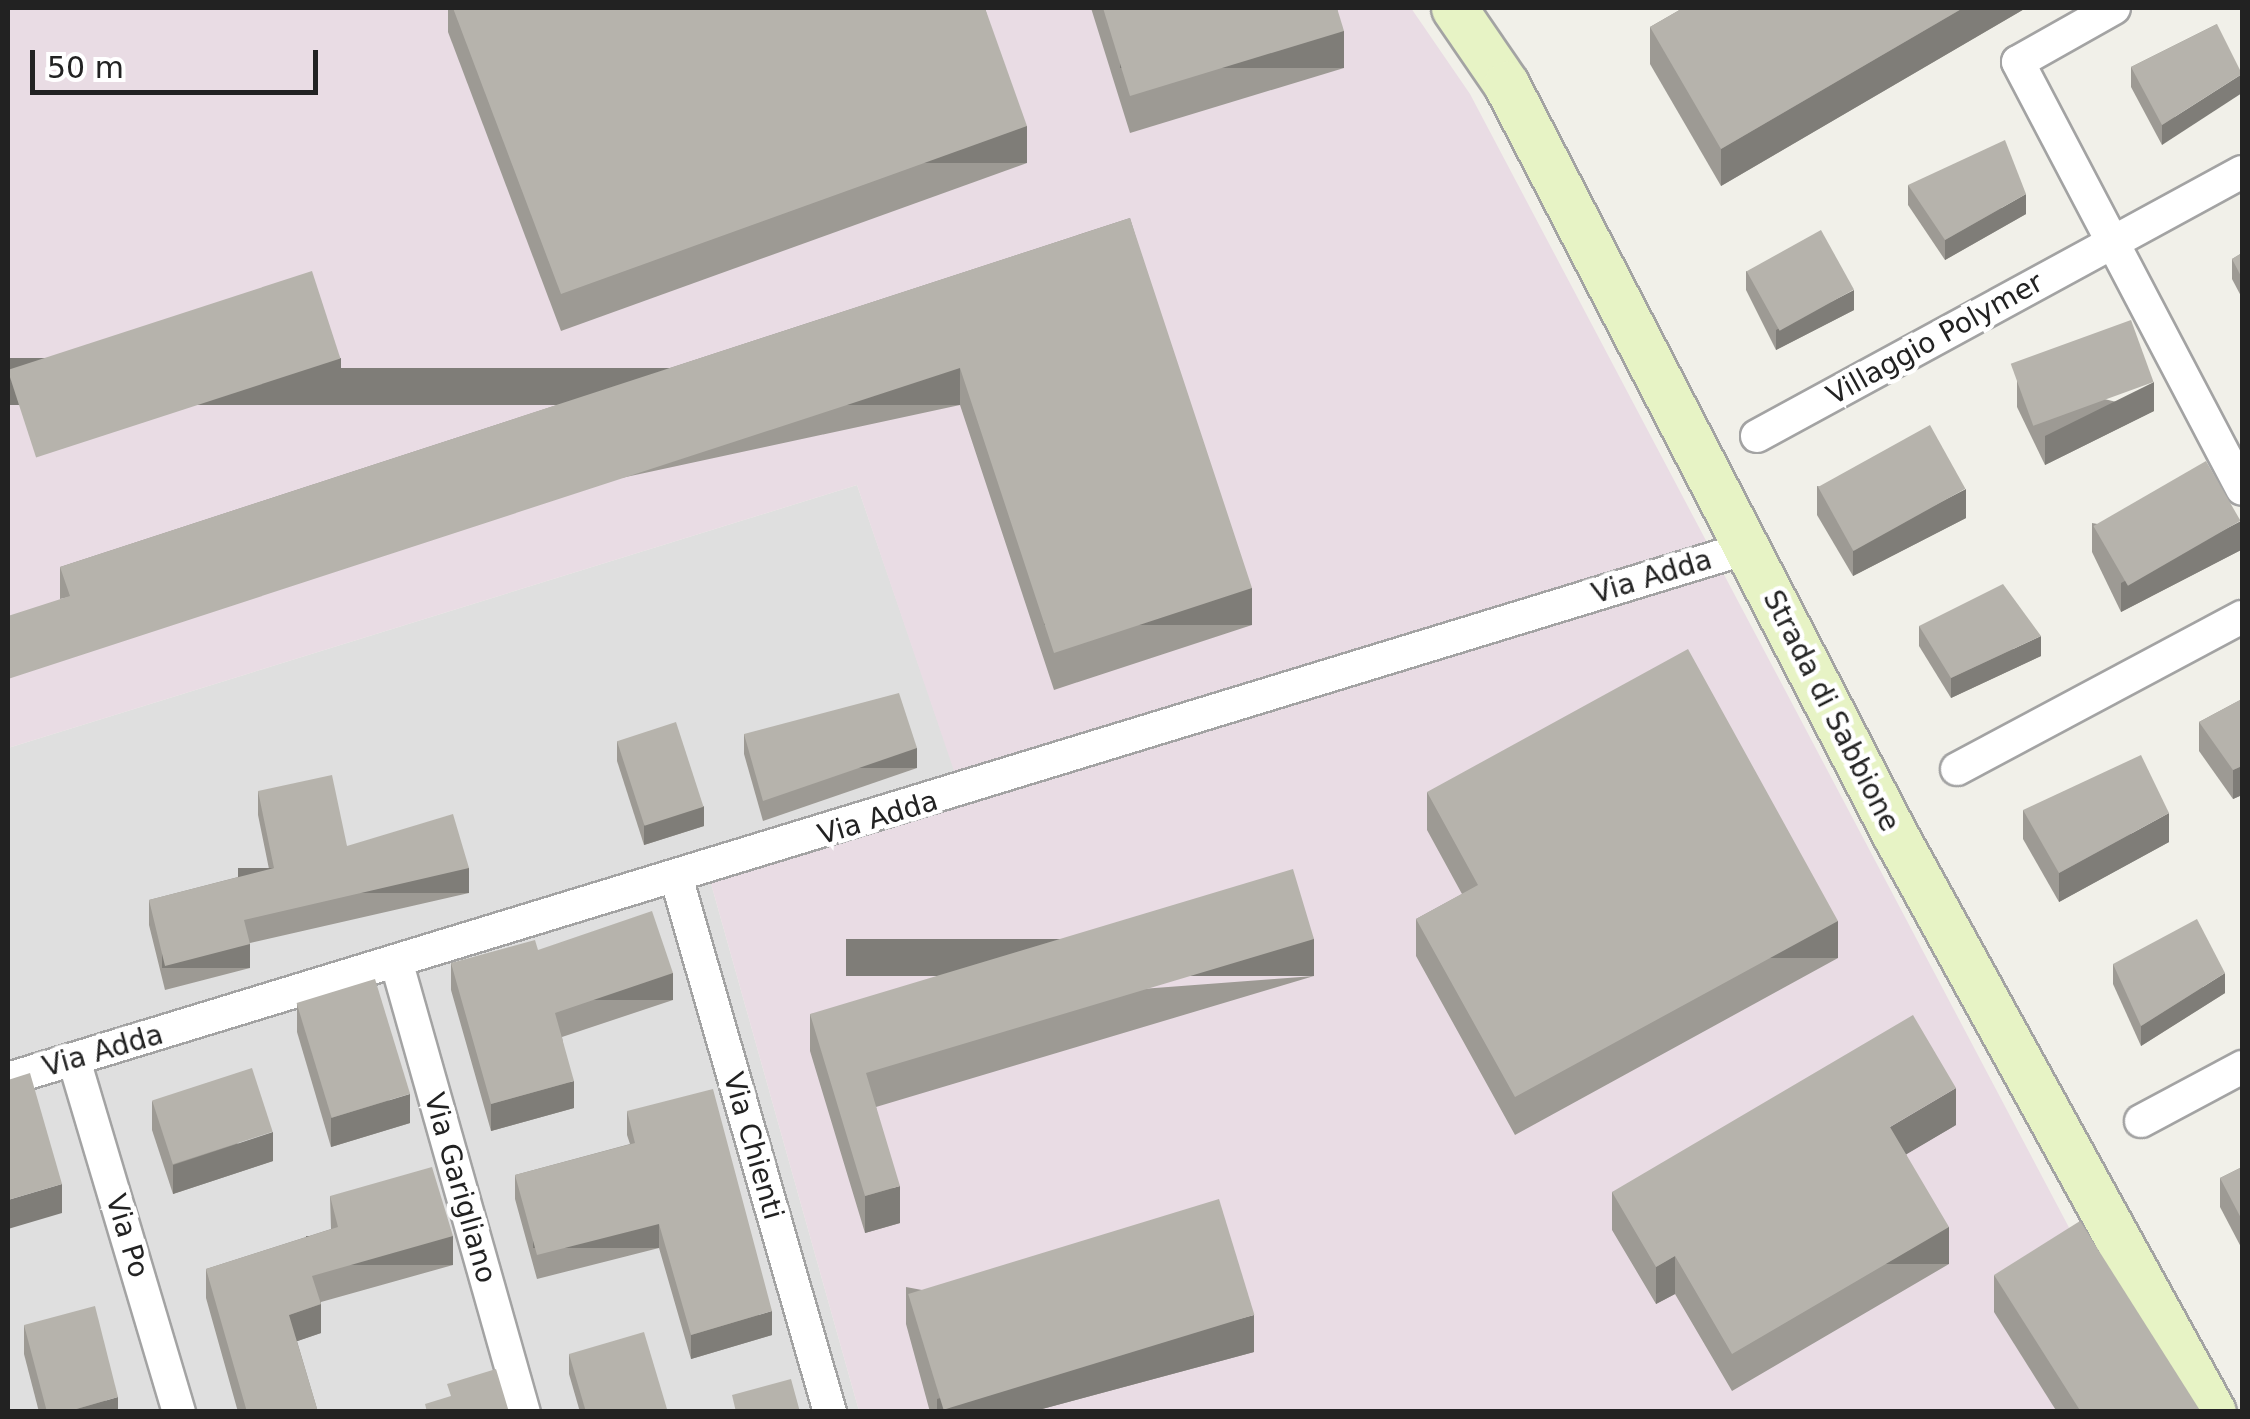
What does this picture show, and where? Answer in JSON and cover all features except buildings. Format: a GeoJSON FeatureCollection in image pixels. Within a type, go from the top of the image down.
{"type":"FeatureCollection","features":[{"type":"Feature","properties":{"kind":"main road","name":"Strada di Sabbione"},"geometry":{"type":"LineString","coordinates":[[1454,8],[1506,84],[1747,548],[2213,1412]]}},
{"type":"Feature","properties":{"kind":"street"},"geometry":{"type":"LineString","coordinates":[[2114,8],[2018,62],[2242,488]]}},
{"type":"Feature","properties":{"kind":"street","name":"Villaggio Polymer"},"geometry":{"type":"LineString","coordinates":[[1757,436],[2242,172]]}},
{"type":"Feature","properties":{"kind":"street","name":"Via Adda"},"geometry":{"type":"LineString","coordinates":[[8,1079],[677,880],[1747,548]]}},
{"type":"Feature","properties":{"kind":"street"},"geometry":{"type":"LineString","coordinates":[[1958,769],[2242,617]]}},
{"type":"Feature","properties":{"kind":"street","name":"Via Chienti"},"geometry":{"type":"LineString","coordinates":[[677,880],[830,1412]]}},
{"type":"Feature","properties":{"kind":"street","name":"Via Garigliano"},"geometry":{"type":"LineString","coordinates":[[397,964],[524,1412]]}},
{"type":"Feature","properties":{"kind":"street","name":"Via Po"},"geometry":{"type":"LineString","coordinates":[[74,1060],[179,1412]]}},
{"type":"Feature","properties":{"kind":"street"},"geometry":{"type":"LineString","coordinates":[[2141,1120],[2242,1067]]}},
{"type":"Feature","properties":{"kind":"shaded area"},"geometry":{"type":"Polygon","coordinates":[[[8,8],[1411,8],[1470,94],[2166,1411],[859,1411],[703,855],[954,771],[857,485],[8,748],[8,8]]]}},
{"type":"Feature","properties":{"kind":"shaded area"},"geometry":{"type":"Polygon","coordinates":[[[857,485],[955,771],[703,855],[859,1411],[8,1412],[8,748],[857,485]]]}}]}
